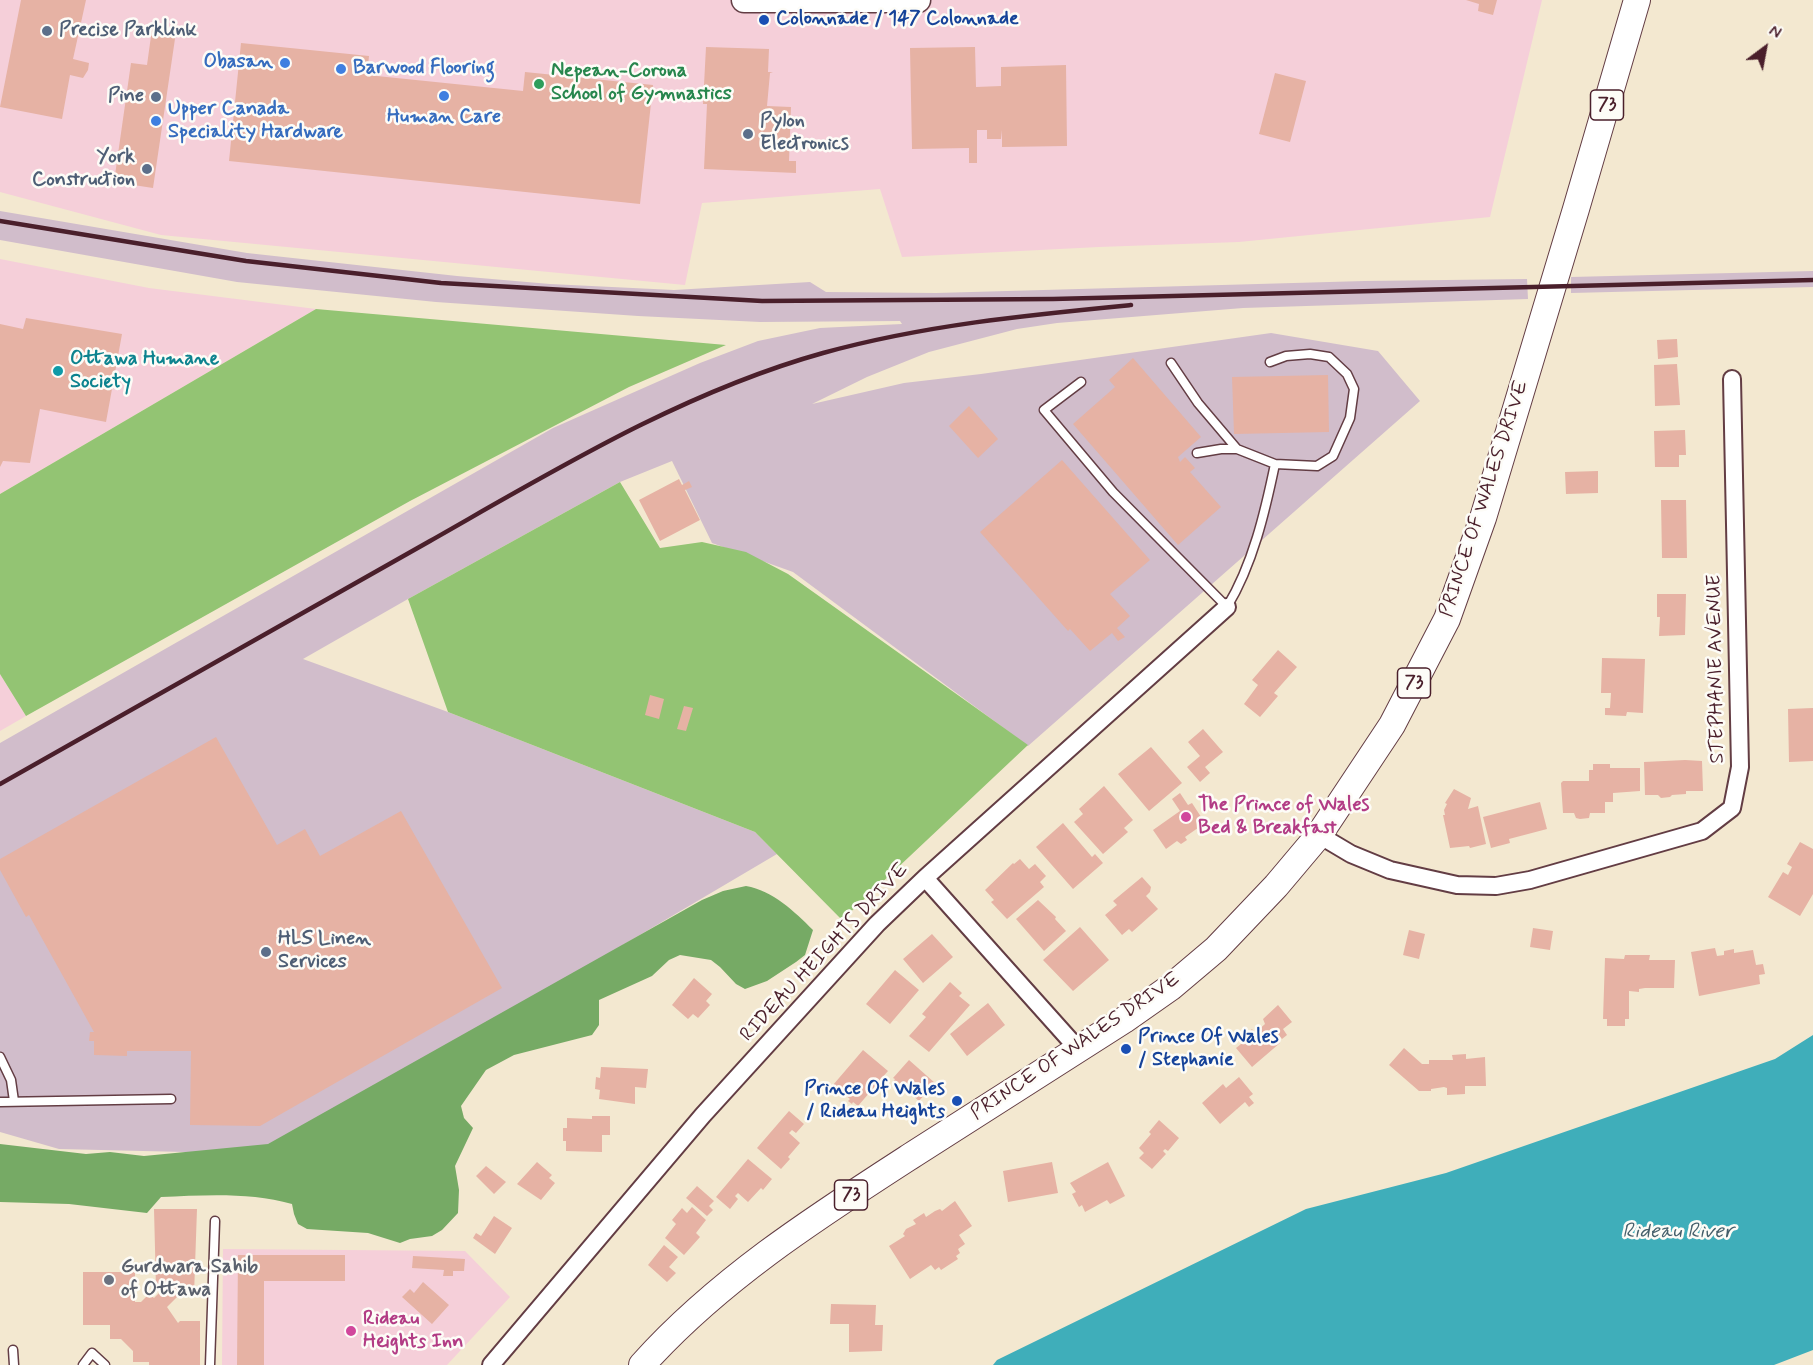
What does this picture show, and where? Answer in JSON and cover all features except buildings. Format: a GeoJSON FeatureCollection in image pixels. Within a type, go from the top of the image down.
{"type":"FeatureCollection","features":[{"type":"Feature","properties":{"kind":"main road","name":"PRINCE OF WALES DRIVE"},"geometry":{"type":"LineString","coordinates":[[642,1365],[659,1346],[718,1292],[813,1219],[1124,1020],[1171,987],[1216,949],[1276,886],[1319,835],[1392,724],[1447,619],[1483,518],[1637,0]]}},
{"type":"Feature","properties":{"kind":"street"},"geometry":{"type":"LineString","coordinates":[[744,0],[918,0]]}},
{"type":"Feature","properties":{"kind":"street","name":"STEPHANIE AVENUE"},"geometry":{"type":"LineString","coordinates":[[1319,835],[1352,854],[1390,870],[1457,885],[1496,886],[1530,880],[1702,831],[1732,808],[1740,767],[1732,379]]}},
{"type":"Feature","properties":{"kind":"street","name":"RIDEAU HEIGHTS DRIVE"},"geometry":{"type":"LineString","coordinates":[[491,1365],[703,1115],[877,924],[925,878],[1227,607]]}},
{"type":"Feature","properties":{"kind":"street"},"geometry":{"type":"LineString","coordinates":[[925,878],[1078,1049]]}},
{"type":"Feature","properties":{"kind":"lane"},"geometry":{"type":"LineString","coordinates":[[1197,453],[1237,449],[1275,464],[1317,466],[1333,456],[1350,418],[1354,389],[1347,374],[1329,357],[1310,354],[1270,362]]}},
{"type":"Feature","properties":{"kind":"lane"},"geometry":{"type":"LineString","coordinates":[[1171,363],[1198,403],[1237,449]]}},
{"type":"Feature","properties":{"kind":"lane"},"geometry":{"type":"LineString","coordinates":[[1082,382],[1044,410],[1113,492],[1227,607],[1238,590],[1265,512],[1275,464]]}},
{"type":"Feature","properties":{"kind":"lane"},"geometry":{"type":"LineString","coordinates":[[0,1057],[11,1080],[14,1101]]}},
{"type":"Feature","properties":{"kind":"lane"},"geometry":{"type":"LineString","coordinates":[[0,1102],[171,1099]]}},
{"type":"Feature","properties":{"kind":"lane"},"geometry":{"type":"LineString","coordinates":[[210,1365],[215,1221]]}},
{"type":"Feature","properties":{"kind":"lane"},"geometry":{"type":"LineString","coordinates":[[13,1350],[14,1365]]}},
{"type":"Feature","properties":{"kind":"lane"},"geometry":{"type":"LineString","coordinates":[[83,1365],[92,1353],[105,1365]]}},
{"type":"Feature","properties":{"kind":"shaded area"},"geometry":{"type":"Polygon","coordinates":[[[0,0],[1542,0],[1490,217],[1239,242],[902,257],[880,189],[702,203],[685,285],[161,235],[0,192],[0,0]]]}},
{"type":"Feature","properties":{"kind":"shaded area"},"geometry":{"type":"Polygon","coordinates":[[[0,211],[247,253],[550,284],[674,290],[810,282],[826,292],[936,293],[1365,281],[1527,279],[1528,299],[1243,308],[1057,323],[1017,329],[929,352],[867,377],[812,404],[904,383],[1271,333],[1378,351],[1420,401],[1028,746],[793,572],[712,543],[672,461],[620,482],[303,659],[448,712],[755,832],[777,854],[269,1154],[59,1149],[0,1132],[0,743],[553,428],[700,363],[758,341],[820,328],[902,324],[900,321],[760,322],[638,316],[436,302],[237,282],[0,240],[0,211]]]}},
{"type":"Feature","properties":{"kind":"shaded area"},"geometry":{"type":"Polygon","coordinates":[[[0,259],[149,288],[316,309],[0,494],[0,259]]]}},
{"type":"Feature","properties":{"kind":"shaded area"},"geometry":{"type":"Polygon","coordinates":[[[1813,271],[1813,287],[1571,293],[1571,277],[1813,271]]]}},
{"type":"Feature","properties":{"kind":"shaded area"},"geometry":{"type":"Polygon","coordinates":[[[0,674],[26,716],[0,731],[0,674]]]}},
{"type":"Feature","properties":{"kind":"shaded area","name":"Rideau Heights Inn"},"geometry":{"type":"Polygon","coordinates":[[[223,1249],[465,1251],[510,1297],[447,1365],[222,1365],[223,1249]]]}},
{"type":"Feature","properties":{"kind":"green space"},"geometry":{"type":"Polygon","coordinates":[[[316,309],[726,345],[629,387],[410,501],[26,716],[0,674],[0,494],[316,309]]]}},
{"type":"Feature","properties":{"kind":"green space"},"geometry":{"type":"Polygon","coordinates":[[[620,482],[660,548],[702,542],[746,552],[788,574],[1028,745],[842,920],[755,832],[448,712],[408,599],[620,482]]]}},
{"type":"Feature","properties":{"kind":"green space"},"geometry":{"type":"Polygon","coordinates":[[[746,886],[774,897],[791,909],[813,930],[805,955],[767,981],[745,989],[736,984],[711,960],[680,955],[669,960],[652,976],[599,1000],[599,1025],[592,1035],[514,1055],[486,1070],[461,1106],[464,1118],[473,1128],[455,1166],[459,1190],[458,1213],[442,1230],[432,1236],[400,1243],[368,1233],[307,1229],[298,1224],[292,1204],[244,1196],[161,1197],[147,1213],[69,1204],[0,1202],[0,1144],[86,1154],[110,1152],[144,1156],[268,1144],[702,900],[723,891],[746,886]]]}},
{"type":"Feature","properties":{"kind":"water","name":"Rideau River"},"geometry":{"type":"Polygon","coordinates":[[[1813,1035],[1813,1350],[1774,1365],[993,1365],[997,1360],[1306,1209],[1446,1173],[1775,1059],[1813,1035]]]}},
{"type":"Feature","properties":{"kind":"railway"},"geometry":{"type":"LineString","coordinates":[[0,221],[246,261],[441,283],[762,301],[1053,299],[1813,280]]}},
{"type":"Feature","properties":{"kind":"railway"},"geometry":{"type":"LineString","coordinates":[[0,784],[572,461],[670,411],[720,389],[771,369],[823,353],[899,335],[1015,317],[1131,305]]}},
{"type":"Feature","properties":{"kind":"place","name":"Colonnade / 147 Colonnade"},"geometry":{"type":"Point","coordinates":[764,20]}},
{"type":"Feature","properties":{"kind":"place","name":"Precise Parklink"},"geometry":{"type":"Point","coordinates":[47,31]}},
{"type":"Feature","properties":{"kind":"place","name":"Obasan"},"geometry":{"type":"Point","coordinates":[285,63]}},
{"type":"Feature","properties":{"kind":"place","name":"Barwood Flooring"},"geometry":{"type":"Point","coordinates":[341,69]}},
{"type":"Feature","properties":{"kind":"place","name":"Nepean-Corona School of Gymnastics"},"geometry":{"type":"Point","coordinates":[539,84]}},
{"type":"Feature","properties":{"kind":"place","name":"Human Care"},"geometry":{"type":"Point","coordinates":[444,96]}},
{"type":"Feature","properties":{"kind":"place","name":"Pine"},"geometry":{"type":"Point","coordinates":[156,97]}},
{"type":"Feature","properties":{"kind":"place","name":"Upper Canada Speciality Hardware"},"geometry":{"type":"Point","coordinates":[156,121]}},
{"type":"Feature","properties":{"kind":"place","name":"Pylon Electronics"},"geometry":{"type":"Point","coordinates":[748,134]}},
{"type":"Feature","properties":{"kind":"place","name":"York Construction"},"geometry":{"type":"Point","coordinates":[147,169]}},
{"type":"Feature","properties":{"kind":"place","name":"Ottawa Humane Society"},"geometry":{"type":"Point","coordinates":[58,371]}},
{"type":"Feature","properties":{"kind":"place","name":"The Prince of Wales Bed & Breakfast"},"geometry":{"type":"Point","coordinates":[1186,817]}},
{"type":"Feature","properties":{"kind":"place","name":"HLS Linen Services"},"geometry":{"type":"Point","coordinates":[266,952]}},
{"type":"Feature","properties":{"kind":"place","name":"Prince Of Wales / Stephanie"},"geometry":{"type":"Point","coordinates":[1126,1049]}},
{"type":"Feature","properties":{"kind":"place","name":"Prince Of Wales / Rideau Heights"},"geometry":{"type":"Point","coordinates":[957,1101]}},
{"type":"Feature","properties":{"kind":"place","name":"Gurdwara Sahib of Ottawa"},"geometry":{"type":"Point","coordinates":[109,1280]}},
{"type":"Feature","properties":{"kind":"place","name":"Rideau Heights Inn"},"geometry":{"type":"Point","coordinates":[351,1331]}}]}
